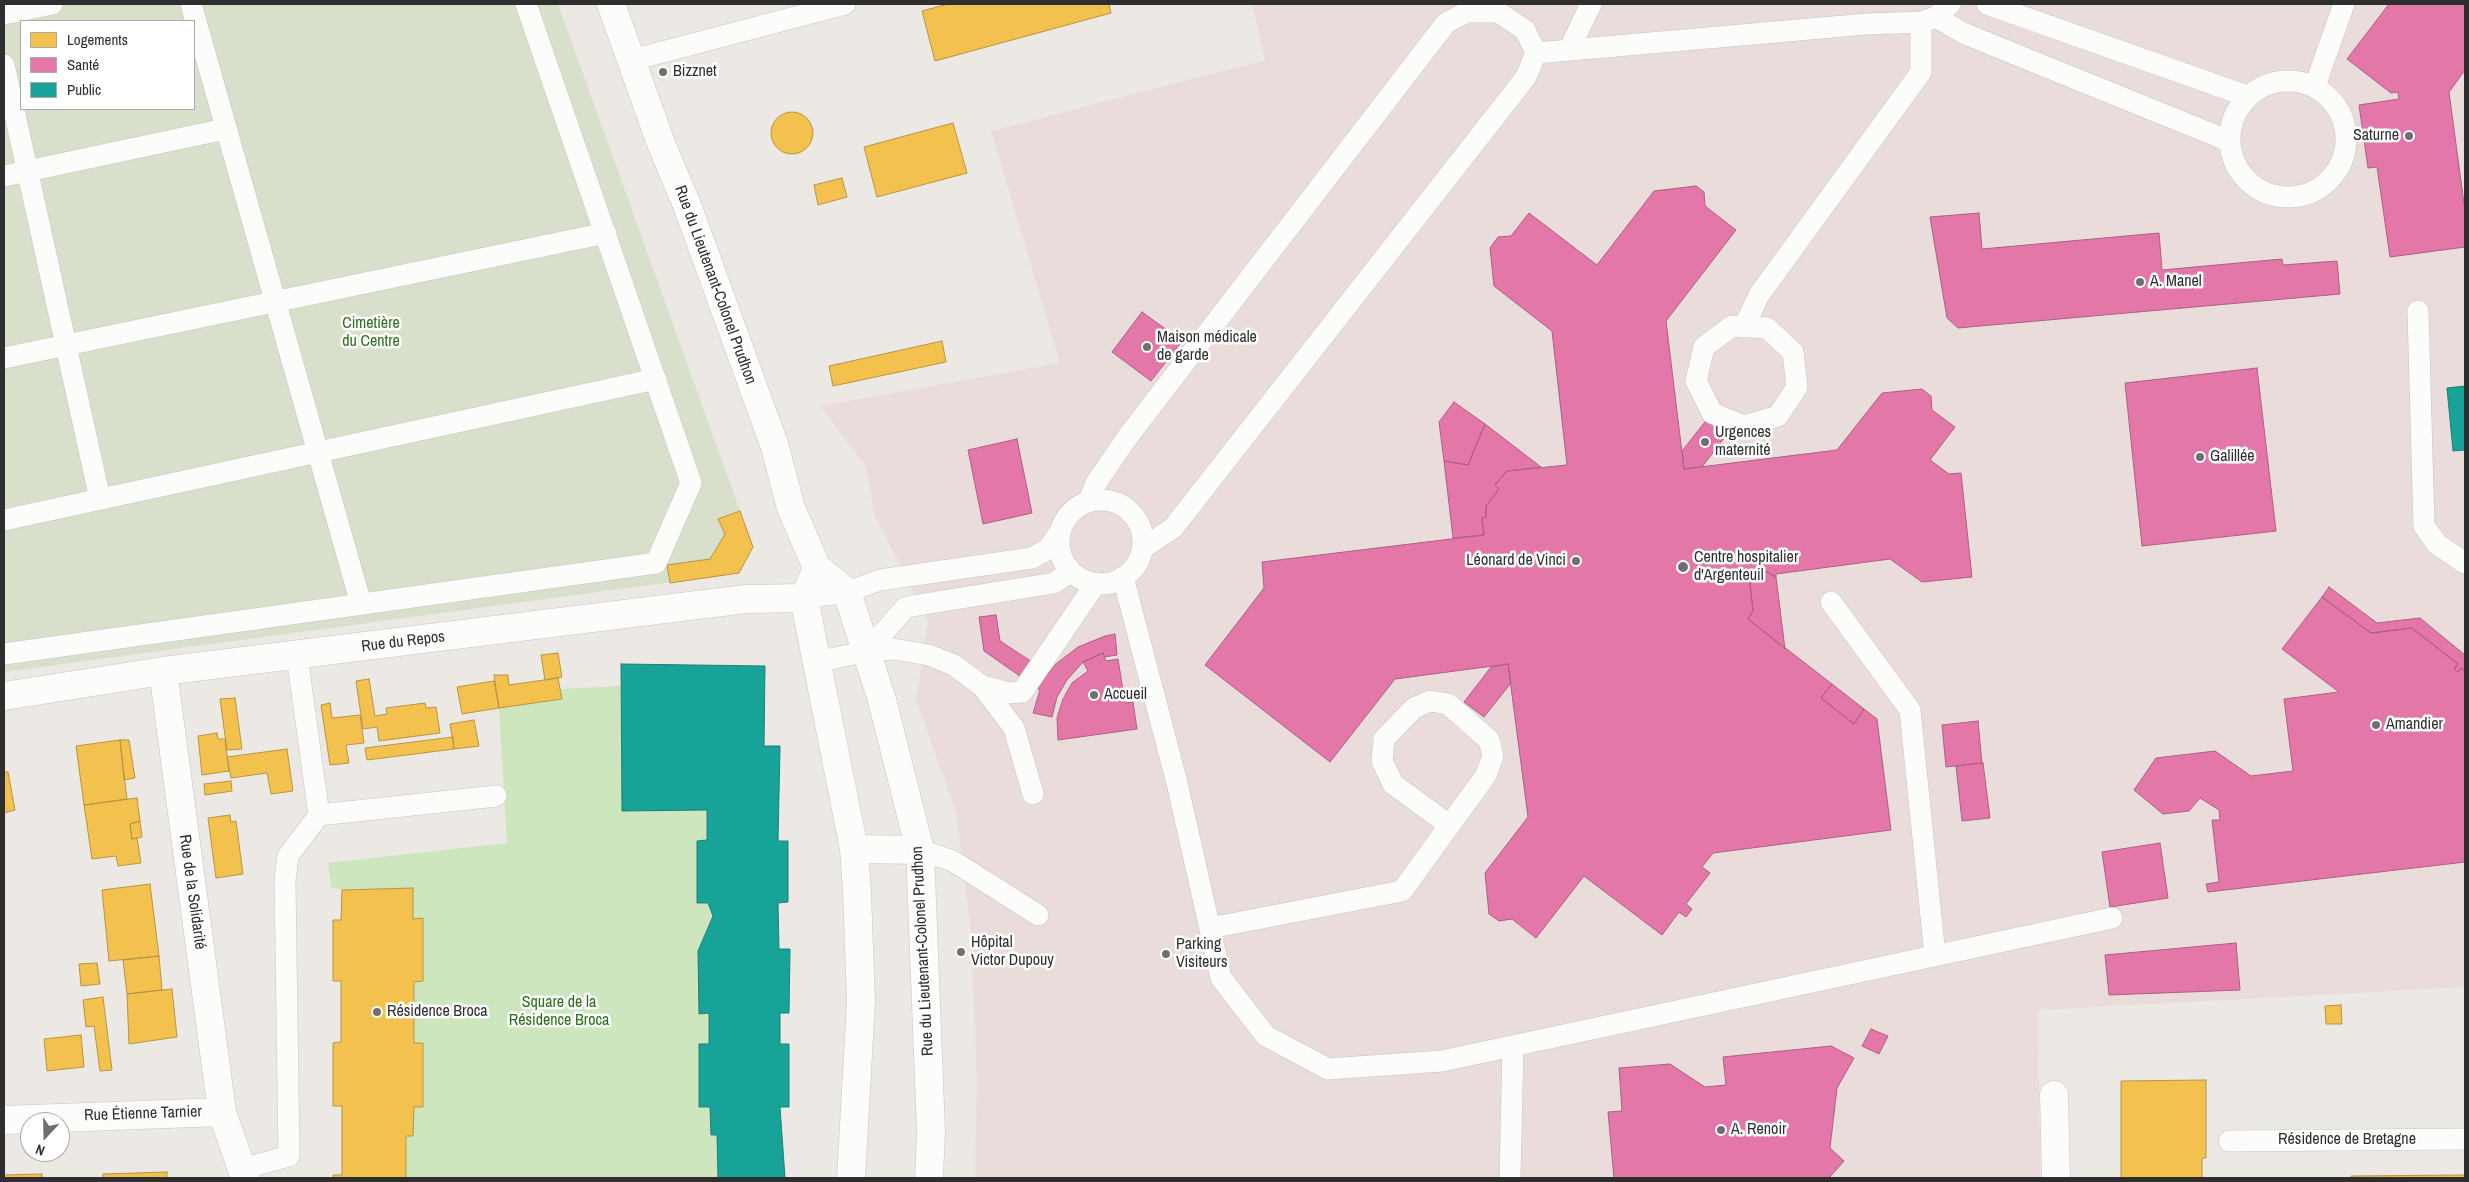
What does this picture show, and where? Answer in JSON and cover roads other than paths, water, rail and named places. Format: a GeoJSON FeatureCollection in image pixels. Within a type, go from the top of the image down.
{"type":"FeatureCollection","features":[{"type":"Feature","properties":{"kind":"main road","name":"Rue du Lieutenant-Colonel Prudhon"},"geometry":{"type":"LineString","coordinates":[[611,4],[775,447],[791,508],[817,568],[847,592],[882,700],[920,850],[931,1132],[929,1178]]}},
{"type":"Feature","properties":{"kind":"main road"},"geometry":{"type":"LineString","coordinates":[[817,568],[804,598],[854,849],[861,1002],[851,1178]]}},
{"type":"Feature","properties":{"kind":"main road","name":"Rue du Repos"},"geometry":{"type":"LineString","coordinates":[[4,696],[162,672],[746,599],[804,598]]}},
{"type":"Feature","properties":{"kind":"main road","name":"Rue de la Solidarité"},"geometry":{"type":"LineString","coordinates":[[162,672],[222,1112],[243,1174]]}},
{"type":"Feature","properties":{"kind":"main road"},"geometry":{"type":"LineString","coordinates":[[854,849],[920,850]]}},
{"type":"Feature","properties":{"kind":"main road"},"geometry":{"type":"LineString","coordinates":[[2054,1094],[2056,1178]]}},
{"type":"Feature","properties":{"kind":"main road","name":"Rue Étienne Tarnier"},"geometry":{"type":"LineString","coordinates":[[4,1120],[222,1112]]}},
{"type":"Feature","properties":{"kind":"lane"},"geometry":{"type":"LineString","coordinates":[[4,14],[52,4]]}},
{"type":"Feature","properties":{"kind":"lane"},"geometry":{"type":"LineString","coordinates":[[191,4],[361,604]]}},
{"type":"Feature","properties":{"kind":"lane"},"geometry":{"type":"LineString","coordinates":[[4,654],[656,563],[691,483],[526,4]]}},
{"type":"Feature","properties":{"kind":"lane"},"geometry":{"type":"LineString","coordinates":[[632,60],[845,4]]}},
{"type":"Feature","properties":{"kind":"lane"},"geometry":{"type":"LineString","coordinates":[[1569,50],[1592,4]]}},
{"type":"Feature","properties":{"kind":"lane"},"geometry":{"type":"LineString","coordinates":[[1986,4],[2247,96]]}},
{"type":"Feature","properties":{"kind":"lane"},"geometry":{"type":"LineString","coordinates":[[2315,86],[2344,4]]}},
{"type":"Feature","properties":{"kind":"lane"},"geometry":{"type":"LineString","coordinates":[[1089,501],[1096,483],[1129,435],[1446,23],[1459,10],[1467,12],[1498,12],[1525,30],[1536,53],[1526,76],[1173,528],[1142,548]]}},
{"type":"Feature","properties":{"kind":"lane"},"geometry":{"type":"LineString","coordinates":[[1744,327],[1759,295],[1921,72],[1936,14]]}},
{"type":"Feature","properties":{"kind":"lane"},"geometry":{"type":"LineString","coordinates":[[1536,53],[1866,24],[1936,14],[1963,33],[2229,141]]}},
{"type":"Feature","properties":{"kind":"lane"},"geometry":{"type":"LineString","coordinates":[[4,65],[100,499]]}},
{"type":"Feature","properties":{"kind":"lane"},"geometry":{"type":"LineString","coordinates":[[2292,79],[2315,86],[2334,102],[2346,124],[2347,148],[2338,172],[2320,189],[2297,197],[2272,196],[2250,184],[2235,165],[2229,141],[2233,117],[2247,96],[2267,83],[2292,79]]}},
{"type":"Feature","properties":{"kind":"lane"},"geometry":{"type":"LineString","coordinates":[[4,176],[225,129]]}},
{"type":"Feature","properties":{"kind":"lane"},"geometry":{"type":"LineString","coordinates":[[4,358],[606,233]]}},
{"type":"Feature","properties":{"kind":"lane"},"geometry":{"type":"LineString","coordinates":[[2418,311],[2424,526],[2437,544],[2465,563]]}},
{"type":"Feature","properties":{"kind":"lane"},"geometry":{"type":"LineString","coordinates":[[1732,326],[1744,327],[1767,328],[1792,352],[1797,387],[1778,416],[1744,426],[1712,412],[1696,381],[1704,347],[1732,326]]}},
{"type":"Feature","properties":{"kind":"lane"},"geometry":{"type":"LineString","coordinates":[[4,520],[656,379]]}},
{"type":"Feature","properties":{"kind":"lane"},"geometry":{"type":"LineString","coordinates":[[804,598],[847,592],[880,580],[1032,558],[1048,549],[1066,518],[1076,508],[1089,501],[1103,500],[1117,503],[1129,510],[1138,521],[1142,534],[1142,548],[1139,560],[1123,577],[1110,582],[1096,584],[1082,579],[1071,571],[1061,552],[1060,530]]}},
{"type":"Feature","properties":{"kind":"lane"},"geometry":{"type":"LineString","coordinates":[[867,651],[906,607],[1054,583],[1071,571]]}},
{"type":"Feature","properties":{"kind":"lane"},"geometry":{"type":"LineString","coordinates":[[1123,577],[1177,782],[1221,978],[1266,1036],[1328,1070],[1442,1061],[2112,918]]}},
{"type":"Feature","properties":{"kind":"lane"},"geometry":{"type":"LineString","coordinates":[[982,686],[1008,693],[1022,692],[1096,584]]}},
{"type":"Feature","properties":{"kind":"lane"},"geometry":{"type":"LineString","coordinates":[[1831,602],[1910,710],[1935,956]]}},
{"type":"Feature","properties":{"kind":"lane"},"geometry":{"type":"LineString","coordinates":[[817,662],[867,651],[893,649],[929,655],[954,665],[982,686],[1014,728],[1033,794]]}},
{"type":"Feature","properties":{"kind":"lane"},"geometry":{"type":"LineString","coordinates":[[243,1174],[289,1156],[285,881],[288,856],[319,815],[297,656]]}},
{"type":"Feature","properties":{"kind":"lane"},"geometry":{"type":"LineString","coordinates":[[1210,928],[1402,891],[1486,775],[1493,756],[1489,740],[1448,704],[1430,701],[1414,708],[1384,739],[1382,761],[1393,784],[1449,825]]}},
{"type":"Feature","properties":{"kind":"lane"},"geometry":{"type":"LineString","coordinates":[[319,815],[496,796]]}},
{"type":"Feature","properties":{"kind":"lane"},"geometry":{"type":"LineString","coordinates":[[920,850],[953,861],[1038,915]]}},
{"type":"Feature","properties":{"kind":"lane"},"geometry":{"type":"LineString","coordinates":[[1510,1178],[1512,1046]]}},
{"type":"Feature","properties":{"kind":"lane","name":"Résidence de Bretagne"},"geometry":{"type":"LineString","coordinates":[[2229,1141],[2465,1139]]}},
{"type":"Feature","properties":{"kind":"place","name":"Bizznet"},"geometry":{"type":"Point","coordinates":[663,72]}},
{"type":"Feature","properties":{"kind":"place","name":"Saturne"},"geometry":{"type":"Point","coordinates":[2409,136]}},
{"type":"Feature","properties":{"kind":"place","name":"A. Manel"},"geometry":{"type":"Point","coordinates":[2140,282]}},
{"type":"Feature","properties":{"kind":"place","name":"Maison médicale de garde"},"geometry":{"type":"Point","coordinates":[1147,347]}},
{"type":"Feature","properties":{"kind":"place","name":"Urgences maternité"},"geometry":{"type":"Point","coordinates":[1705,442]}},
{"type":"Feature","properties":{"kind":"place","name":"Galillée"},"geometry":{"type":"Point","coordinates":[2200,457]}},
{"type":"Feature","properties":{"kind":"place","name":"Léonard de Vinci"},"geometry":{"type":"Point","coordinates":[1576,561]}},
{"type":"Feature","properties":{"kind":"place","name":"Centre hospitalier d'Argenteuil"},"geometry":{"type":"Point","coordinates":[1683,567]}},
{"type":"Feature","properties":{"kind":"place","name":"Accueil"},"geometry":{"type":"Point","coordinates":[1094,695]}},
{"type":"Feature","properties":{"kind":"place","name":"Amandier"},"geometry":{"type":"Point","coordinates":[2376,725]}},
{"type":"Feature","properties":{"kind":"place","name":"Hôpital Victor Dupouy"},"geometry":{"type":"Point","coordinates":[961,952]}},
{"type":"Feature","properties":{"kind":"place","name":"Parking Visiteurs"},"geometry":{"type":"Point","coordinates":[1166,954]}},
{"type":"Feature","properties":{"kind":"place","name":"Résidence Broca"},"geometry":{"type":"Point","coordinates":[377,1012]}},
{"type":"Feature","properties":{"kind":"place","name":"A. Renoir"},"geometry":{"type":"Point","coordinates":[1721,1130]}},
{"type":"Feature","properties":{"kind":"park label","name":"Cimetière du Centre"},"geometry":{"type":"Point","coordinates":[371,333]}},
{"type":"Feature","properties":{"kind":"park label","name":"Square de la Résidence Broca"},"geometry":{"type":"Point","coordinates":[559,1012]}}]}
